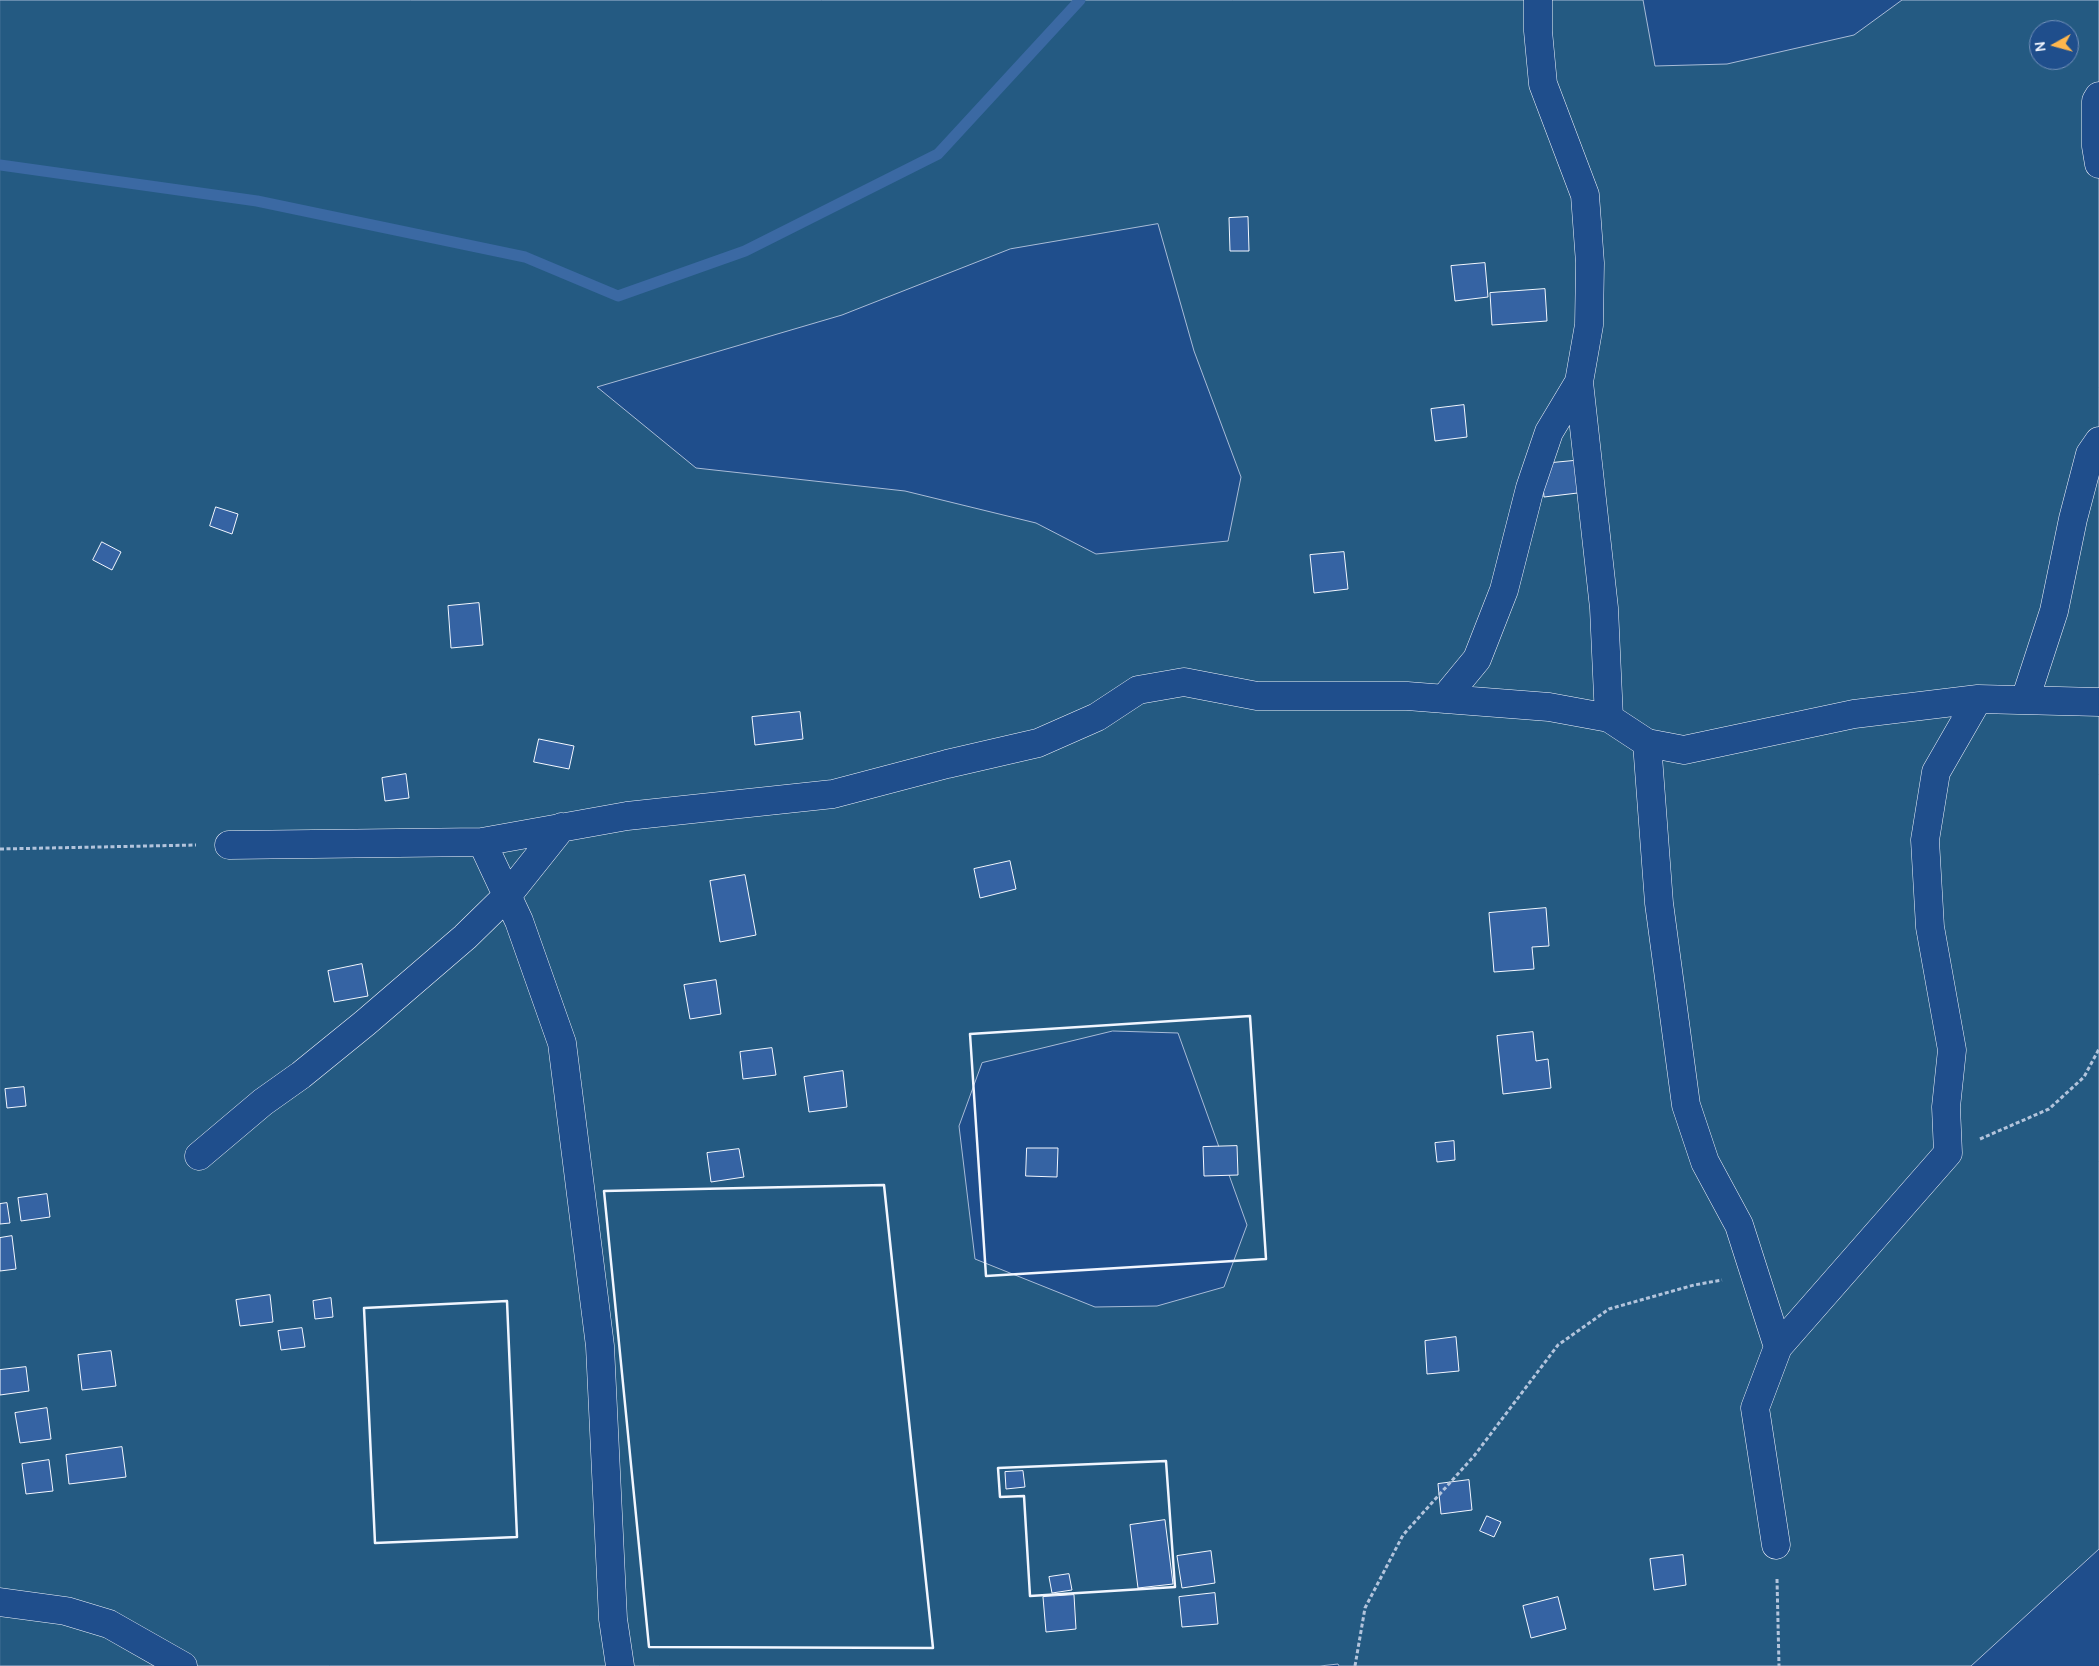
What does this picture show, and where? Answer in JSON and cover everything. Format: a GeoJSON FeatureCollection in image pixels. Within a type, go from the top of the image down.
{"type":"FeatureCollection","features":[{"type":"Feature","properties":{"kind":"street"},"geometry":{"type":"LineString","coordinates":[[1538,0],[1538,31],[1543,84],[1585,195],[1590,263],[1589,325],[1579,382],[1604,608],[1609,718]]}},
{"type":"Feature","properties":{"kind":"street"},"geometry":{"type":"LineString","coordinates":[[2099,96],[2096,101],[2096,146],[2099,164]]}},
{"type":"Feature","properties":{"kind":"street"},"geometry":{"type":"LineString","coordinates":[[1444,699],[1477,659],[1504,590],[1530,488],[1549,432],[1579,382]]}},
{"type":"Feature","properties":{"kind":"street"},"geometry":{"type":"LineString","coordinates":[[2025,700],[2054,611],[2073,518],[2090,454],[2099,441]]}},
{"type":"Feature","properties":{"kind":"street"},"geometry":{"type":"LineString","coordinates":[[229,845],[482,842],[636,814],[833,794],[947,764],[1038,743],[1098,717],[1138,690],[1184,682],[1257,696],[1407,696],[1549,707],[1609,718],[1647,743],[1684,750],[1854,714],[1978,699],[2099,702]]}},
{"type":"Feature","properties":{"kind":"street"},"geometry":{"type":"LineString","coordinates":[[1776,1545],[1755,1408],[1778,1348],[1948,1153],[1946,1106],[1952,1050],[1930,927],[1925,840],[1936,772],[1978,699]]}},
{"type":"Feature","properties":{"kind":"street"},"geometry":{"type":"LineString","coordinates":[[1647,743],[1659,903],[1686,1105],[1705,1162],[1739,1225],[1778,1348]]}},
{"type":"Feature","properties":{"kind":"street"},"geometry":{"type":"LineString","coordinates":[[200,1156],[263,1102],[301,1075],[365,1023],[465,937],[507,896],[562,827]]}},
{"type":"Feature","properties":{"kind":"street"},"geometry":{"type":"LineString","coordinates":[[482,842],[519,921],[562,1043],[600,1346],[612,1619],[620,1666]]}},
{"type":"Feature","properties":{"kind":"street"},"geometry":{"type":"LineString","coordinates":[[0,1602],[66,1611],[110,1624],[183,1666]]}},
{"type":"Feature","properties":{"kind":"path"},"geometry":{"type":"LineString","coordinates":[[0,849],[229,845]]}},
{"type":"Feature","properties":{"kind":"path"},"geometry":{"type":"LineString","coordinates":[[1948,1153],[2049,1110],[2084,1077],[2099,1049]]}},
{"type":"Feature","properties":{"kind":"path"},"geometry":{"type":"LineString","coordinates":[[1355,1666],[1365,1608],[1403,1535],[1474,1456],[1558,1345],[1609,1309],[1694,1285],[1754,1274]]}},
{"type":"Feature","properties":{"kind":"path"},"geometry":{"type":"LineString","coordinates":[[1776,1545],[1779,1666]]}},
{"type":"Feature","properties":{"kind":"shaded area"},"geometry":{"type":"Polygon","coordinates":[[[0,0],[1643,0],[1655,66],[1727,64],[1854,35],[1902,0],[2099,0],[2099,1549],[1971,1666],[1339,1666],[1338,1664],[1320,1666],[0,1666],[0,0]],[[1158,224],[1010,249],[842,315],[597,387],[696,468],[905,491],[1036,523],[1096,554],[1228,541],[1241,477],[1194,351],[1158,224]],[[1113,1031],[982,1063],[959,1126],[975,1259],[1095,1307],[1157,1306],[1224,1287],[1247,1225],[1178,1033],[1113,1031]]]}},
{"type":"Feature","properties":{"kind":"building"},"geometry":{"type":"Polygon","coordinates":[[[1248,217],[1249,251],[1230,251],[1229,218],[1248,217]]]}},
{"type":"Feature","properties":{"kind":"building"},"geometry":{"type":"Polygon","coordinates":[[[1485,263],[1488,297],[1455,301],[1451,266],[1485,263]]]}},
{"type":"Feature","properties":{"kind":"building"},"geometry":{"type":"Polygon","coordinates":[[[1545,289],[1547,321],[1492,325],[1490,293],[1545,289]]]}},
{"type":"Feature","properties":{"kind":"building"},"geometry":{"type":"Polygon","coordinates":[[[1464,405],[1467,437],[1435,441],[1431,409],[1464,405]]]}},
{"type":"Feature","properties":{"kind":"building"},"geometry":{"type":"Polygon","coordinates":[[[1583,460],[1586,492],[1544,497],[1541,464],[1583,460]]]}},
{"type":"Feature","properties":{"kind":"building"},"geometry":{"type":"Polygon","coordinates":[[[216,507],[238,514],[232,534],[210,526],[216,507]]]}},
{"type":"Feature","properties":{"kind":"building"},"geometry":{"type":"Polygon","coordinates":[[[102,542],[121,552],[112,570],[93,560],[102,542]]]}},
{"type":"Feature","properties":{"kind":"building"},"geometry":{"type":"Polygon","coordinates":[[[1344,552],[1348,589],[1314,593],[1310,555],[1344,552]]]}},
{"type":"Feature","properties":{"kind":"building"},"geometry":{"type":"Polygon","coordinates":[[[479,603],[483,645],[451,648],[448,606],[479,603]]]}},
{"type":"Feature","properties":{"kind":"building"},"geometry":{"type":"Polygon","coordinates":[[[800,712],[803,739],[755,745],[752,717],[800,712]]]}},
{"type":"Feature","properties":{"kind":"building"},"geometry":{"type":"Polygon","coordinates":[[[539,739],[574,746],[569,769],[534,762],[539,739]]]}},
{"type":"Feature","properties":{"kind":"building"},"geometry":{"type":"Polygon","coordinates":[[[406,774],[409,798],[385,801],[382,778],[406,774]]]}},
{"type":"Feature","properties":{"kind":"building"},"geometry":{"type":"Polygon","coordinates":[[[1010,861],[1016,889],[980,898],[974,869],[1010,861]]]}},
{"type":"Feature","properties":{"kind":"building"},"geometry":{"type":"Polygon","coordinates":[[[745,875],[756,935],[720,942],[710,881],[745,875]]]}},
{"type":"Feature","properties":{"kind":"building"},"geometry":{"type":"Polygon","coordinates":[[[1546,908],[1549,946],[1532,947],[1534,969],[1494,972],[1489,913],[1546,908]]]}},
{"type":"Feature","properties":{"kind":"building"},"geometry":{"type":"Polygon","coordinates":[[[362,964],[368,996],[334,1002],[328,971],[362,964]]]}},
{"type":"Feature","properties":{"kind":"building"},"geometry":{"type":"Polygon","coordinates":[[[716,980],[721,1014],[690,1019],[684,985],[716,980]]]}},
{"type":"Feature","properties":{"kind":"building"},"geometry":{"type":"Polygon","coordinates":[[[1533,1032],[1536,1061],[1548,1059],[1551,1088],[1503,1094],[1497,1036],[1533,1032]]]}},
{"type":"Feature","properties":{"kind":"building"},"geometry":{"type":"Polygon","coordinates":[[[772,1048],[776,1075],[743,1079],[740,1052],[772,1048]]]}},
{"type":"Feature","properties":{"kind":"building"},"geometry":{"type":"Polygon","coordinates":[[[843,1071],[847,1107],[809,1112],[804,1077],[843,1071]]]}},
{"type":"Feature","properties":{"kind":"building"},"geometry":{"type":"Polygon","coordinates":[[[24,1087],[26,1106],[7,1108],[5,1089],[24,1087]]]}},
{"type":"Feature","properties":{"kind":"building"},"geometry":{"type":"Polygon","coordinates":[[[1454,1141],[1455,1160],[1437,1162],[1435,1143],[1454,1141]]]}},
{"type":"Feature","properties":{"kind":"building"},"geometry":{"type":"Polygon","coordinates":[[[1237,1146],[1238,1175],[1204,1176],[1203,1147],[1237,1146]]]}},
{"type":"Feature","properties":{"kind":"building"},"geometry":{"type":"Polygon","coordinates":[[[1027,1148],[1058,1148],[1057,1177],[1026,1176],[1027,1148]]]}},
{"type":"Feature","properties":{"kind":"building"},"geometry":{"type":"Polygon","coordinates":[[[739,1149],[744,1177],[711,1182],[707,1153],[739,1149]]]}},
{"type":"Feature","properties":{"kind":"building"},"geometry":{"type":"Polygon","coordinates":[[[47,1194],[50,1217],[21,1221],[18,1198],[47,1194]]]}},
{"type":"Feature","properties":{"kind":"building"},"geometry":{"type":"Polygon","coordinates":[[[7,1203],[10,1223],[0,1224],[0,1204],[7,1203]]]}},
{"type":"Feature","properties":{"kind":"building"},"geometry":{"type":"Polygon","coordinates":[[[12,1236],[16,1269],[0,1271],[0,1238],[12,1236]]]}},
{"type":"Feature","properties":{"kind":"building"},"geometry":{"type":"Polygon","coordinates":[[[270,1295],[273,1322],[240,1326],[236,1300],[270,1295]]]}},
{"type":"Feature","properties":{"kind":"building"},"geometry":{"type":"Polygon","coordinates":[[[331,1298],[333,1317],[315,1319],[313,1301],[331,1298]]]}},
{"type":"Feature","properties":{"kind":"building"},"geometry":{"type":"Polygon","coordinates":[[[302,1328],[305,1347],[281,1350],[278,1331],[302,1328]]]}},
{"type":"Feature","properties":{"kind":"building"},"geometry":{"type":"Polygon","coordinates":[[[1456,1337],[1459,1371],[1427,1374],[1425,1341],[1456,1337]]]}},
{"type":"Feature","properties":{"kind":"building"},"geometry":{"type":"Polygon","coordinates":[[[111,1351],[116,1386],[82,1390],[78,1355],[111,1351]]]}},
{"type":"Feature","properties":{"kind":"building"},"geometry":{"type":"Polygon","coordinates":[[[26,1367],[29,1391],[0,1395],[0,1370],[26,1367]]]}},
{"type":"Feature","properties":{"kind":"building"},"geometry":{"type":"Polygon","coordinates":[[[47,1408],[51,1439],[20,1443],[15,1413],[47,1408]]]}},
{"type":"Feature","properties":{"kind":"building"},"geometry":{"type":"Polygon","coordinates":[[[122,1447],[126,1477],[69,1484],[66,1455],[122,1447]]]}},
{"type":"Feature","properties":{"kind":"building"},"geometry":{"type":"Polygon","coordinates":[[[49,1460],[53,1491],[26,1494],[22,1464],[49,1460]]]}},
{"type":"Feature","properties":{"kind":"building"},"geometry":{"type":"Polygon","coordinates":[[[1023,1471],[1025,1487],[1006,1489],[1005,1472],[1023,1471]]]}},
{"type":"Feature","properties":{"kind":"building"},"geometry":{"type":"Polygon","coordinates":[[[1469,1480],[1472,1510],[1441,1514],[1438,1484],[1469,1480]]]}},
{"type":"Feature","properties":{"kind":"building"},"geometry":{"type":"Polygon","coordinates":[[[1487,1516],[1501,1522],[1494,1537],[1480,1531],[1487,1516]]]}},
{"type":"Feature","properties":{"kind":"building"},"geometry":{"type":"Polygon","coordinates":[[[1165,1520],[1173,1584],[1138,1588],[1130,1525],[1165,1520]]]}},
{"type":"Feature","properties":{"kind":"building"},"geometry":{"type":"Polygon","coordinates":[[[1211,1551],[1215,1583],[1182,1588],[1177,1556],[1211,1551]]]}},
{"type":"Feature","properties":{"kind":"building"},"geometry":{"type":"Polygon","coordinates":[[[1683,1555],[1686,1585],[1654,1590],[1650,1559],[1683,1555]]]}},
{"type":"Feature","properties":{"kind":"building"},"geometry":{"type":"Polygon","coordinates":[[[1069,1574],[1072,1590],[1052,1593],[1049,1577],[1069,1574]]]}},
{"type":"Feature","properties":{"kind":"building"},"geometry":{"type":"Polygon","coordinates":[[[1215,1593],[1218,1624],[1182,1627],[1179,1597],[1215,1593]]]}},
{"type":"Feature","properties":{"kind":"building"},"geometry":{"type":"Polygon","coordinates":[[[1074,1595],[1076,1629],[1046,1632],[1043,1597],[1074,1595]]]}},
{"type":"Feature","properties":{"kind":"building"},"geometry":{"type":"Polygon","coordinates":[[[1558,1597],[1566,1629],[1531,1638],[1523,1606],[1558,1597]]]}},
{"type":"Feature","properties":{"kind":"waterway"},"geometry":{"type":"LineString","coordinates":[[0,165],[257,201],[525,257],[618,296],[745,251],[938,154],[1080,0]]}},
{"type":"Feature","properties":{"kind":"wall"},"geometry":{"type":"LineString","coordinates":[[1250,1016],[1266,1259],[986,1276],[970,1034],[1250,1016]]}},
{"type":"Feature","properties":{"kind":"wall"},"geometry":{"type":"LineString","coordinates":[[884,1185],[933,1648],[649,1647],[604,1191],[884,1185]]}},
{"type":"Feature","properties":{"kind":"wall"},"geometry":{"type":"LineString","coordinates":[[507,1301],[517,1537],[375,1543],[364,1308],[507,1301]]}},
{"type":"Feature","properties":{"kind":"wall"},"geometry":{"type":"LineString","coordinates":[[1166,1461],[1175,1587],[1030,1596],[1024,1496],[1000,1497],[998,1468],[1166,1461]]}}]}
